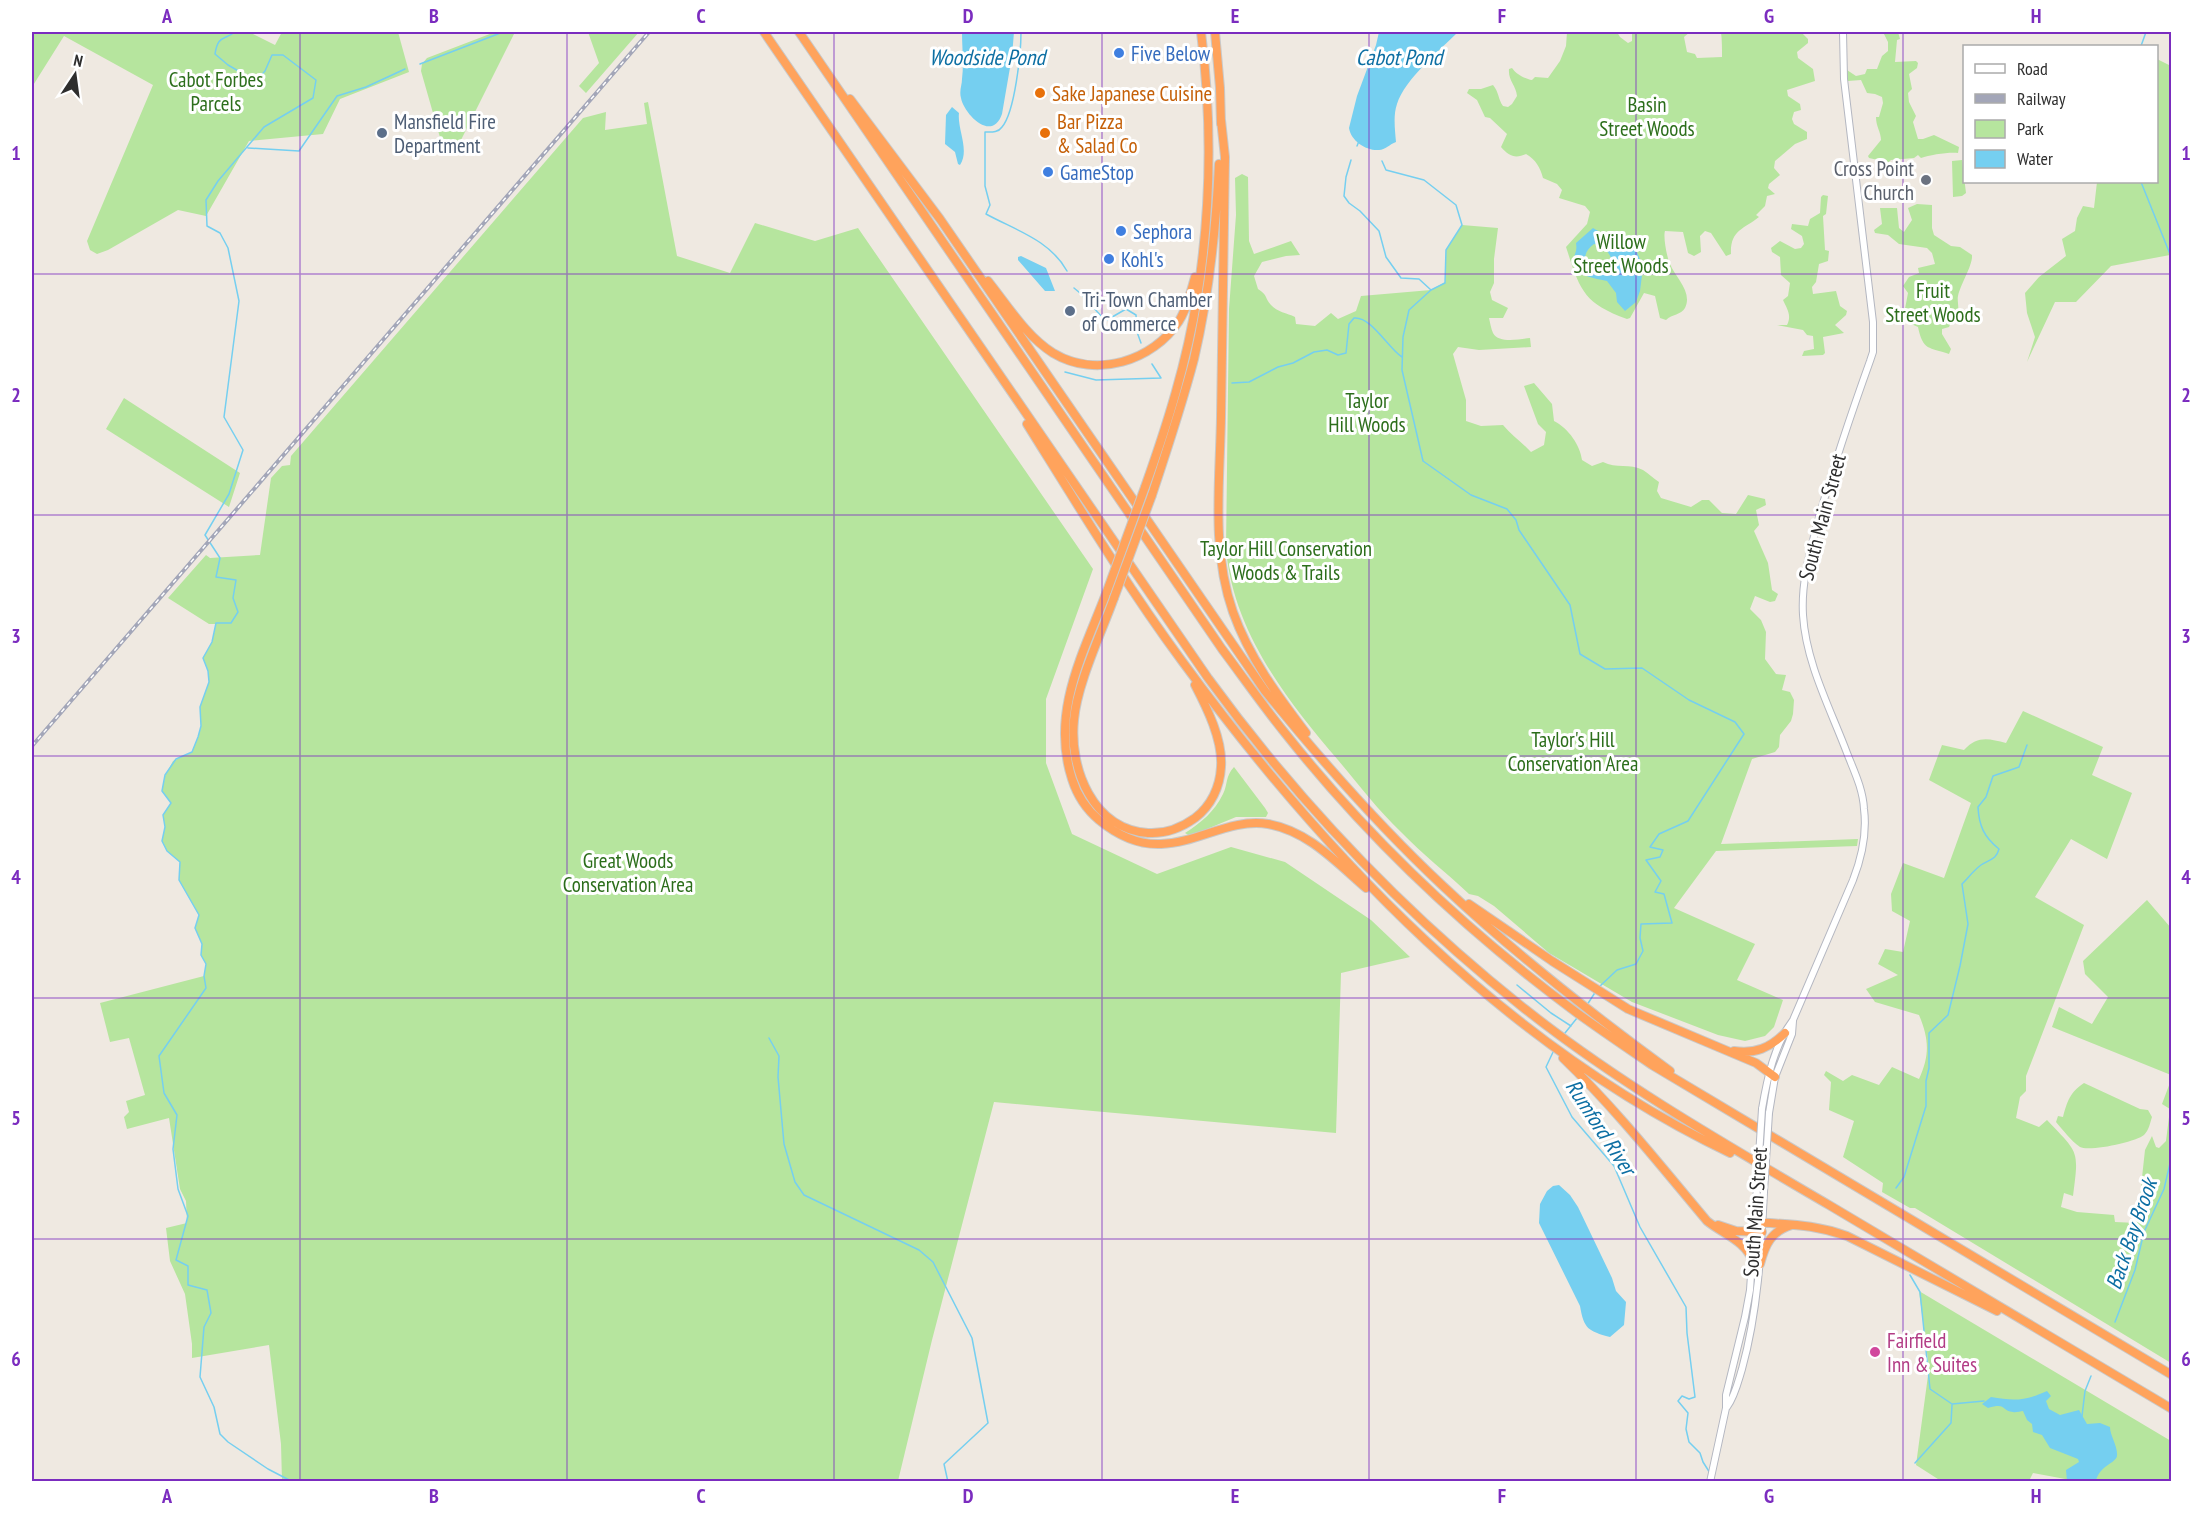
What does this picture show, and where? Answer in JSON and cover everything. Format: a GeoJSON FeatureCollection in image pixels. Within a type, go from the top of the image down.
{"type":"FeatureCollection","features":[{"type":"Feature","properties":{"kind":"highway"},"geometry":{"type":"LineString","coordinates":[[798,32],[1222,649],[1285,733],[1369,828],[1444,902],[1576,1012],[1652,1065],[2172,1375]]}},
{"type":"Feature","properties":{"kind":"highway"},"geometry":{"type":"LineString","coordinates":[[1202,32],[1208,164],[1197,296],[1187,347],[1166,426],[1072,688],[1064,726],[1067,765],[1075,788],[1095,817],[1110,829],[1131,840],[1153,844],[1188,841],[1233,825],[1251,823],[1286,829],[1314,844],[1407,923],[1473,984],[1559,1052],[1672,1122],[1739,1157],[1759,1164]]}},
{"type":"Feature","properties":{"kind":"highway"},"geometry":{"type":"LineString","coordinates":[[1215,32],[1225,157],[1219,511],[1222,570],[1233,612],[1254,658],[1275,691],[1337,774]]}},
{"type":"Feature","properties":{"kind":"highway"},"geometry":{"type":"LineString","coordinates":[[765,33],[1208,678],[1267,757],[1347,847],[1393,894],[1487,978],[1562,1037],[1658,1103],[2172,1409]]}},
{"type":"Feature","properties":{"kind":"highway"},"geometry":{"type":"LineString","coordinates":[[819,62],[858,108],[940,219],[1032,336],[1054,353],[1083,364],[1112,364],[1142,356],[1156,346],[1169,334],[1186,306],[1203,242]]}},
{"type":"Feature","properties":{"kind":"highway"},"geometry":{"type":"LineString","coordinates":[[1182,661],[1205,706],[1219,745],[1221,767],[1217,788],[1206,807],[1188,823],[1155,833],[1131,830],[1107,817],[1089,796],[1078,769],[1073,738],[1074,720],[1079,696],[1152,495],[1180,409],[1202,321],[1214,240],[1221,120]]}},
{"type":"Feature","properties":{"kind":"highway"},"geometry":{"type":"LineString","coordinates":[[940,219],[1264,691],[1296,729],[1420,864],[1478,918],[1591,1010],[1668,1069],[1738,1118]]}},
{"type":"Feature","properties":{"kind":"highway"},"geometry":{"type":"LineString","coordinates":[[993,366],[1104,546],[1182,661],[1304,816],[1407,923]]}},
{"type":"Feature","properties":{"kind":"highway"},"geometry":{"type":"LineString","coordinates":[[1420,864],[1489,918],[1603,994],[1636,1013],[1756,1063],[1773,1075]]}},
{"type":"Feature","properties":{"kind":"highway"},"geometry":{"type":"LineString","coordinates":[[1718,1047],[1750,1052],[1775,1043],[1785,1033]]}},
{"type":"Feature","properties":{"kind":"highway"},"geometry":{"type":"LineString","coordinates":[[1559,1052],[1638,1137],[1707,1221],[1743,1244],[1756,1263]]}},
{"type":"Feature","properties":{"kind":"highway"},"geometry":{"type":"LineString","coordinates":[[1707,1221],[1726,1229],[1798,1224],[1818,1227],[1846,1236],[2042,1332]]}},
{"type":"Feature","properties":{"kind":"highway"},"geometry":{"type":"LineString","coordinates":[[1756,1263],[1773,1236],[1787,1227],[1798,1224]]}},
{"type":"Feature","properties":{"kind":"main road","name":"South Main Street"},"geometry":{"type":"LineString","coordinates":[[1759,1227],[1758,1187],[1762,1109],[1785,1033],[1793,1020],[1856,874],[1865,833],[1862,795],[1811,660],[1803,613],[1804,584],[1810,548],[1873,352],[1873,322],[1845,79],[1843,32]]}},
{"type":"Feature","properties":{"kind":"main road","name":"South Main Street"},"geometry":{"type":"LineString","coordinates":[[1710,1481],[1726,1408],[1726,1395],[1756,1263],[1773,1075],[1792,1034],[1793,1020]]}},
{"type":"Feature","properties":{"kind":"green space","name":"Cabot Forbes Parcels"},"geometry":{"type":"Polygon","coordinates":[[[32,32],[249,32],[275,45],[282,32],[398,32],[409,72],[340,99],[323,134],[249,141],[206,216],[178,210],[97,254],[90,250],[87,241],[153,85],[64,36],[32,87],[32,32]]]}},
{"type":"Feature","properties":{"kind":"green space"},"geometry":{"type":"Polygon","coordinates":[[[495,32],[515,32],[459,144],[454,148],[447,148],[441,141],[421,71],[422,64],[427,58],[495,32]]]}},
{"type":"Feature","properties":{"kind":"green space"},"geometry":{"type":"Polygon","coordinates":[[[588,32],[639,32],[586,93],[579,86],[599,63],[588,32]]]}},
{"type":"Feature","properties":{"kind":"green space","name":"Basin Street Woods"},"geometry":{"type":"Polygon","coordinates":[[[1567,32],[1617,32],[1628,43],[1632,41],[1632,32],[1690,32],[1684,37],[1687,52],[1695,54],[1697,58],[1722,57],[1721,32],[1801,32],[1808,39],[1808,43],[1797,52],[1798,58],[1813,69],[1815,81],[1787,90],[1788,96],[1800,104],[1801,110],[1794,112],[1792,119],[1794,124],[1807,132],[1807,139],[1795,144],[1775,161],[1774,168],[1780,175],[1769,184],[1768,188],[1775,194],[1767,196],[1765,206],[1756,215],[1759,217],[1735,235],[1731,254],[1726,256],[1711,233],[1705,231],[1700,236],[1701,252],[1694,256],[1688,253],[1683,232],[1665,231],[1669,261],[1687,296],[1685,308],[1666,320],[1660,318],[1655,296],[1644,293],[1630,318],[1627,319],[1592,301],[1575,274],[1566,247],[1587,224],[1590,212],[1585,206],[1559,198],[1562,190],[1557,184],[1543,178],[1537,164],[1529,156],[1526,154],[1512,156],[1504,150],[1501,147],[1507,134],[1490,118],[1485,117],[1477,100],[1467,93],[1469,89],[1481,89],[1493,85],[1503,106],[1508,107],[1517,96],[1509,69],[1512,68],[1518,74],[1532,80],[1535,77],[1548,78],[1560,61],[1566,46],[1567,32]]]}},
{"type":"Feature","properties":{"kind":"green space"},"geometry":{"type":"Polygon","coordinates":[[[1883,32],[1898,32],[1900,39],[1897,40],[1895,62],[1916,61],[1918,63],[1917,68],[1909,74],[1912,89],[1908,93],[1909,102],[1916,116],[1913,122],[1918,139],[1934,135],[1959,147],[1958,153],[1921,158],[1918,155],[1914,158],[1891,160],[1882,168],[1878,160],[1869,158],[1868,156],[1881,140],[1876,117],[1879,117],[1883,103],[1882,97],[1867,93],[1861,80],[1848,81],[1847,70],[1856,76],[1865,74],[1867,69],[1877,69],[1882,56],[1888,51],[1888,42],[1883,32]]]}},
{"type":"Feature","properties":{"kind":"green space"},"geometry":{"type":"Polygon","coordinates":[[[2158,60],[2171,66],[2171,259],[2170,255],[2111,266],[2076,302],[2055,302],[2027,362],[2035,337],[2027,313],[2025,293],[2039,277],[2066,256],[2062,239],[2075,231],[2077,218],[2083,206],[2094,208],[2097,183],[2158,183],[2158,60]]]}},
{"type":"Feature","properties":{"kind":"green space","name":"Great Woods Conservation Area"},"geometry":{"type":"Polygon","coordinates":[[[648,102],[677,256],[730,273],[755,223],[815,241],[858,228],[1093,569],[1046,699],[1046,763],[1072,834],[1157,874],[1231,847],[1285,862],[1371,920],[1410,957],[1341,973],[1336,1133],[994,1102],[898,1481],[282,1481],[281,1444],[269,1345],[192,1358],[185,1294],[170,1261],[166,1228],[187,1223],[186,1201],[180,1189],[169,1118],[127,1129],[124,1117],[129,1112],[126,1101],[145,1095],[129,1038],[110,1042],[100,1003],[204,976],[206,964],[201,955],[202,944],[195,928],[199,915],[179,880],[180,862],[167,851],[162,841],[165,827],[163,815],[171,803],[162,791],[165,776],[173,761],[192,752],[198,737],[201,726],[200,707],[209,682],[203,658],[212,642],[216,624],[209,624],[168,598],[206,555],[210,558],[260,555],[271,478],[282,466],[290,465],[291,456],[583,118],[606,112],[605,130],[647,124],[644,103],[648,102]]]}},
{"type":"Feature","properties":{"kind":"green space"},"geometry":{"type":"Polygon","coordinates":[[[1962,160],[1966,193],[1962,196],[1953,197],[1952,161],[1962,160]]]}},
{"type":"Feature","properties":{"kind":"green space"},"geometry":{"type":"Polygon","coordinates":[[[1242,174],[1248,177],[1249,241],[1254,254],[1291,241],[1300,255],[1262,262],[1254,276],[1258,289],[1271,305],[1295,317],[1296,324],[1315,326],[1331,313],[1338,319],[1356,311],[1361,296],[1431,290],[1445,282],[1446,250],[1462,225],[1498,228],[1494,283],[1490,292],[1492,300],[1508,308],[1503,318],[1489,318],[1491,328],[1500,339],[1530,338],[1531,347],[1479,350],[1458,347],[1453,354],[1466,400],[1466,421],[1481,426],[1503,425],[1531,452],[1544,445],[1546,432],[1538,424],[1524,386],[1534,383],[1552,404],[1554,421],[1573,438],[1582,460],[1592,466],[1603,462],[1638,468],[1659,482],[1657,491],[1661,498],[1691,507],[1702,500],[1709,500],[1722,513],[1736,514],[1748,495],[1765,499],[1766,505],[1756,510],[1759,525],[1754,531],[1768,563],[1772,590],[1778,594],[1775,601],[1770,602],[1755,596],[1750,609],[1761,620],[1766,632],[1765,659],[1776,674],[1786,675],[1782,690],[1790,692],[1794,700],[1793,714],[1791,721],[1780,735],[1779,747],[1775,752],[1752,759],[1721,844],[1858,839],[1857,846],[1716,851],[1674,908],[1755,944],[1737,980],[1783,1000],[1774,1027],[1765,1036],[1745,1041],[1718,1035],[1632,1002],[1549,953],[1494,906],[1478,896],[1469,894],[1409,840],[1376,806],[1300,713],[1265,662],[1239,608],[1226,549],[1229,309],[1236,215],[1235,178],[1242,174]]]}},
{"type":"Feature","properties":{"kind":"green space"},"geometry":{"type":"Polygon","coordinates":[[[1823,195],[1828,196],[1826,214],[1823,216],[1825,250],[1829,251],[1828,261],[1819,264],[1816,282],[1812,287],[1813,294],[1836,291],[1840,306],[1847,311],[1846,315],[1835,325],[1844,333],[1823,337],[1825,353],[1823,355],[1802,356],[1804,351],[1814,349],[1813,336],[1807,335],[1803,330],[1777,325],[1787,325],[1789,318],[1783,300],[1788,296],[1790,283],[1781,275],[1780,257],[1772,252],[1771,248],[1780,241],[1795,249],[1801,248],[1804,244],[1802,236],[1791,229],[1792,224],[1808,226],[1810,219],[1820,213],[1823,195]]]}},
{"type":"Feature","properties":{"kind":"green space","name":"Fruit Street Woods"},"geometry":{"type":"Polygon","coordinates":[[[1917,204],[1932,205],[1934,235],[1951,246],[1960,247],[1972,255],[1971,264],[1958,296],[1958,311],[1949,327],[1942,329],[1942,334],[1951,349],[1949,354],[1928,347],[1922,340],[1918,327],[1898,318],[1904,314],[1908,293],[1903,286],[1909,277],[1919,273],[1918,268],[1935,264],[1932,253],[1927,248],[1899,244],[1888,235],[1875,233],[1874,230],[1882,224],[1880,208],[1897,208],[1899,228],[1904,232],[1912,220],[1908,208],[1917,204]]]}},
{"type":"Feature","properties":{"kind":"green space"},"geometry":{"type":"Polygon","coordinates":[[[124,398],[240,473],[229,507],[106,429],[124,398]]]}},
{"type":"Feature","properties":{"kind":"green space"},"geometry":{"type":"Polygon","coordinates":[[[2023,711],[2103,747],[2092,775],[2132,793],[2107,859],[2071,839],[2035,897],[2084,925],[2026,1076],[2026,1091],[2020,1097],[2016,1118],[2039,1127],[2047,1120],[2071,1147],[2076,1160],[2073,1196],[2064,1193],[2061,1207],[2077,1212],[2114,1215],[2115,1222],[2137,1223],[2145,1150],[2152,1136],[2156,1147],[2159,1148],[2166,1141],[2170,1109],[2162,1104],[2171,1080],[2171,1363],[1915,1208],[1910,1208],[1882,1192],[1883,1183],[1843,1157],[1854,1121],[1829,1110],[1831,1082],[1824,1075],[1826,1071],[1843,1081],[1852,1075],[1879,1085],[1892,1067],[1919,1079],[1927,1047],[1919,1015],[1875,1002],[1866,989],[1898,975],[1878,964],[1885,949],[1903,952],[1910,921],[1892,911],[1891,894],[1903,863],[1944,878],[1971,803],[1929,780],[1942,745],[1964,750],[1979,740],[2006,743],[2023,711]]]}},
{"type":"Feature","properties":{"kind":"green space"},"geometry":{"type":"Polygon","coordinates":[[[1234,767],[1265,808],[1268,813],[1266,817],[1236,817],[1190,836],[1185,833],[1202,821],[1216,806],[1234,767]]]}},
{"type":"Feature","properties":{"kind":"green space"},"geometry":{"type":"Polygon","coordinates":[[[2147,900],[2171,928],[2171,1075],[2052,1027],[2059,1007],[2092,1024],[2108,997],[2085,974],[2083,961],[2147,900]]]}},
{"type":"Feature","properties":{"kind":"green space"},"geometry":{"type":"Polygon","coordinates":[[[2084,1083],[2140,1109],[2148,1110],[2152,1117],[2146,1133],[2132,1141],[2112,1146],[2085,1148],[2077,1145],[2056,1122],[2058,1116],[2063,1117],[2072,1094],[2084,1083]]]}},
{"type":"Feature","properties":{"kind":"green space"},"geometry":{"type":"Polygon","coordinates":[[[1919,1291],[2171,1441],[2171,1481],[2076,1481],[2033,1473],[2029,1481],[1941,1481],[1916,1465],[1929,1368],[1919,1291]]]}},
{"type":"Feature","properties":{"kind":"water","name":"Woodside Pond"},"geometry":{"type":"Polygon","coordinates":[[[962,32],[1014,32],[1002,114],[992,126],[985,126],[973,118],[961,98],[962,32]]]}},
{"type":"Feature","properties":{"kind":"water","name":"Cabot Pond"},"geometry":{"type":"Polygon","coordinates":[[[1379,32],[1458,32],[1424,65],[1401,94],[1396,108],[1396,142],[1383,149],[1374,150],[1360,144],[1350,133],[1349,128],[1357,96],[1379,32]]]}},
{"type":"Feature","properties":{"kind":"water"},"geometry":{"type":"Polygon","coordinates":[[[952,107],[959,113],[964,146],[960,165],[955,152],[945,144],[946,115],[952,107]]]}},
{"type":"Feature","properties":{"kind":"water"},"geometry":{"type":"Polygon","coordinates":[[[1593,228],[1611,236],[1631,237],[1643,267],[1636,302],[1625,311],[1617,302],[1616,293],[1607,281],[1580,272],[1574,263],[1576,243],[1593,228]],[[1594,244],[1588,250],[1585,255],[1586,264],[1592,264],[1599,271],[1610,273],[1612,264],[1610,255],[1599,245],[1594,244]]]}},
{"type":"Feature","properties":{"kind":"water"},"geometry":{"type":"Polygon","coordinates":[[[1021,256],[1046,268],[1055,291],[1045,291],[1018,260],[1021,256]]]}},
{"type":"Feature","properties":{"kind":"water"},"geometry":{"type":"Polygon","coordinates":[[[1559,1185],[1578,1207],[1616,1291],[1626,1302],[1624,1325],[1610,1337],[1592,1331],[1585,1324],[1580,1306],[1539,1223],[1540,1204],[1547,1191],[1559,1185]]]}},
{"type":"Feature","properties":{"kind":"water"},"geometry":{"type":"Polygon","coordinates":[[[2047,1391],[2051,1396],[2046,1401],[2049,1409],[2060,1415],[2079,1410],[2087,1424],[2100,1423],[2110,1427],[2117,1456],[2100,1472],[2096,1481],[2067,1481],[2066,1470],[2079,1462],[2078,1459],[2050,1448],[2042,1435],[2033,1432],[2032,1424],[2027,1420],[2023,1411],[2009,1411],[2001,1406],[1988,1408],[1982,1404],[1991,1397],[2019,1399],[2047,1391]]]}},
{"type":"Feature","properties":{"kind":"waterway"},"geometry":{"type":"LineString","coordinates":[[235,32],[219,41],[216,48],[215,54],[228,65],[256,81],[265,71],[272,55],[283,55],[316,80],[313,98],[264,127],[218,181],[206,200],[207,226],[220,233],[228,248],[239,301],[224,417],[243,450],[229,494],[205,535],[220,558],[216,577],[236,580],[233,598],[238,612],[231,623],[216,623],[212,642],[203,658],[209,682],[200,707],[201,726],[198,737],[192,752],[176,759],[165,775],[162,791],[171,803],[163,815],[165,827],[162,841],[167,851],[180,862],[179,880],[199,915],[195,928],[202,944],[201,955],[206,964],[204,976],[206,988],[159,1056],[164,1093],[177,1115],[173,1149],[178,1189],[188,1216],[176,1260],[188,1266],[188,1285],[207,1290],[211,1313],[204,1327],[200,1377],[214,1407],[220,1434],[268,1469],[293,1482]]}},
{"type":"Feature","properties":{"kind":"waterway"},"geometry":{"type":"LineString","coordinates":[[420,64],[503,32]]}},
{"type":"Feature","properties":{"kind":"waterway"},"geometry":{"type":"LineString","coordinates":[[1021,32],[1014,96],[1007,119],[1000,129],[985,132],[985,186],[990,205],[986,214],[1042,244],[1060,260],[1067,271]]}},
{"type":"Feature","properties":{"kind":"waterway","name":"Back Bay Brook"},"geometry":{"type":"LineString","coordinates":[[2141,45],[2146,32]]}},
{"type":"Feature","properties":{"kind":"waterway"},"geometry":{"type":"LineString","coordinates":[[248,148],[299,151],[337,96],[366,87],[405,69]]}},
{"type":"Feature","properties":{"kind":"waterway","name":"Rumford River"},"geometry":{"type":"LineString","coordinates":[[1357,146],[1359,141]]}},
{"type":"Feature","properties":{"kind":"waterway","name":"Rumford River"},"geometry":{"type":"LineString","coordinates":[[1351,160],[1344,196],[1379,231],[1386,257],[1401,278],[1419,279],[1431,290]]}},
{"type":"Feature","properties":{"kind":"waterway","name":"Rumford River"},"geometry":{"type":"LineString","coordinates":[[1382,161],[1386,170],[1424,180],[1456,205],[1462,225],[1446,250],[1445,283],[1431,290],[1409,310],[1403,337],[1402,370],[1423,461],[1471,495],[1507,509],[1516,520],[1519,530],[1570,605],[1580,654],[1605,669],[1642,668],[1689,700],[1735,722],[1744,734],[1688,821],[1659,834],[1650,847],[1663,850],[1660,857],[1646,860],[1661,881],[1655,892],[1664,894],[1672,923],[1641,924],[1640,938],[1643,951],[1636,964],[1617,970],[1599,987]]}},
{"type":"Feature","properties":{"kind":"waterway","name":"Back Bay Brook"},"geometry":{"type":"LineString","coordinates":[[2141,183],[2172,259]]}},
{"type":"Feature","properties":{"kind":"waterway"},"geometry":{"type":"LineString","coordinates":[[1074,288],[1107,320],[1126,309],[1136,315],[1137,332],[1141,343]]}},
{"type":"Feature","properties":{"kind":"waterway"},"geometry":{"type":"LineString","coordinates":[[1232,383],[1249,382],[1314,352],[1327,350],[1338,355],[1346,353],[1349,324],[1354,318],[1367,322],[1402,357]]}},
{"type":"Feature","properties":{"kind":"waterway"},"geometry":{"type":"LineString","coordinates":[[1065,372],[1096,380],[1161,378],[1152,364]]}},
{"type":"Feature","properties":{"kind":"waterway"},"geometry":{"type":"LineString","coordinates":[[1896,1188],[1904,1177],[1926,1106],[1929,1033],[1948,1015],[1960,966],[1968,924],[1962,884],[1978,867],[1994,857],[1999,849],[1983,831],[1978,807],[1986,797],[1993,776],[2019,767],[2027,745]]}},
{"type":"Feature","properties":{"kind":"waterway"},"geometry":{"type":"LineString","coordinates":[[1517,985],[1571,1026]]}},
{"type":"Feature","properties":{"kind":"waterway","name":"Rumford River"},"geometry":{"type":"LineString","coordinates":[[1587,1005],[1596,991]]}},
{"type":"Feature","properties":{"kind":"waterway","name":"Rumford River"},"geometry":{"type":"LineString","coordinates":[[1565,1033],[1577,1018]]}},
{"type":"Feature","properties":{"kind":"waterway"},"geometry":{"type":"LineString","coordinates":[[769,1038],[779,1056],[778,1077],[784,1144],[795,1182],[804,1195],[919,1250],[933,1262],[972,1338],[988,1423],[944,1464],[948,1482]]}},
{"type":"Feature","properties":{"kind":"waterway","name":"Rumford River"},"geometry":{"type":"LineString","coordinates":[[1554,1050],[1546,1067],[1572,1117],[1614,1166],[1640,1227],[1686,1307],[1695,1397],[1689,1399],[1682,1396],[1678,1401],[1688,1413],[1686,1429],[1689,1442],[1700,1453],[1710,1473]]}},
{"type":"Feature","properties":{"kind":"waterway","name":"Back Bay Brook"},"geometry":{"type":"LineString","coordinates":[[2115,1322],[2135,1270],[2144,1232],[2164,1189],[2172,1155]]}},
{"type":"Feature","properties":{"kind":"waterway"},"geometry":{"type":"LineString","coordinates":[[1910,1275],[1920,1292],[1930,1389],[1952,1404],[1984,1401]]}},
{"type":"Feature","properties":{"kind":"waterway","name":"Back Bay Brook"},"geometry":{"type":"LineString","coordinates":[[2082,1416],[2085,1391],[2091,1376]]}},
{"type":"Feature","properties":{"kind":"waterway"},"geometry":{"type":"LineString","coordinates":[[1915,1463],[1951,1423],[1952,1405]]}},
{"type":"Feature","properties":{"kind":"railway"},"geometry":{"type":"LineString","coordinates":[[32,746],[649,32]]}},
{"type":"Feature","properties":{"kind":"place","name":"Five Below"},"geometry":{"type":"Point","coordinates":[1119,53]}},
{"type":"Feature","properties":{"kind":"place","name":"Sake Japanese Cuisine"},"geometry":{"type":"Point","coordinates":[1040,93]}},
{"type":"Feature","properties":{"kind":"place","name":"Mansfield Fire Department"},"geometry":{"type":"Point","coordinates":[382,133]}},
{"type":"Feature","properties":{"kind":"place","name":"Bar Pizza & Salad Co"},"geometry":{"type":"Point","coordinates":[1045,133]}},
{"type":"Feature","properties":{"kind":"place","name":"GameStop"},"geometry":{"type":"Point","coordinates":[1048,172]}},
{"type":"Feature","properties":{"kind":"place","name":"Cross Point Church"},"geometry":{"type":"Point","coordinates":[1926,180]}},
{"type":"Feature","properties":{"kind":"place","name":"Sephora"},"geometry":{"type":"Point","coordinates":[1121,231]}},
{"type":"Feature","properties":{"kind":"place","name":"Kohl's"},"geometry":{"type":"Point","coordinates":[1109,259]}},
{"type":"Feature","properties":{"kind":"place","name":"Tri-Town Chamber of Commerce"},"geometry":{"type":"Point","coordinates":[1070,311]}},
{"type":"Feature","properties":{"kind":"place","name":"Fairfield Inn & Suites"},"geometry":{"type":"Point","coordinates":[1875,1352]}},
{"type":"Feature","properties":{"kind":"park label","name":"Willow Street Woods"},"geometry":{"type":"Point","coordinates":[1621,253]}},
{"type":"Feature","properties":{"kind":"park label","name":"Taylor Hill Woods"},"geometry":{"type":"Point","coordinates":[1367,412]}},
{"type":"Feature","properties":{"kind":"park label","name":"Taylor Hill Conservation Woods & Trails"},"geometry":{"type":"Point","coordinates":[1286,560]}},
{"type":"Feature","properties":{"kind":"park label","name":"Taylor's Hill Conservation Area"},"geometry":{"type":"Point","coordinates":[1573,751]}}]}
